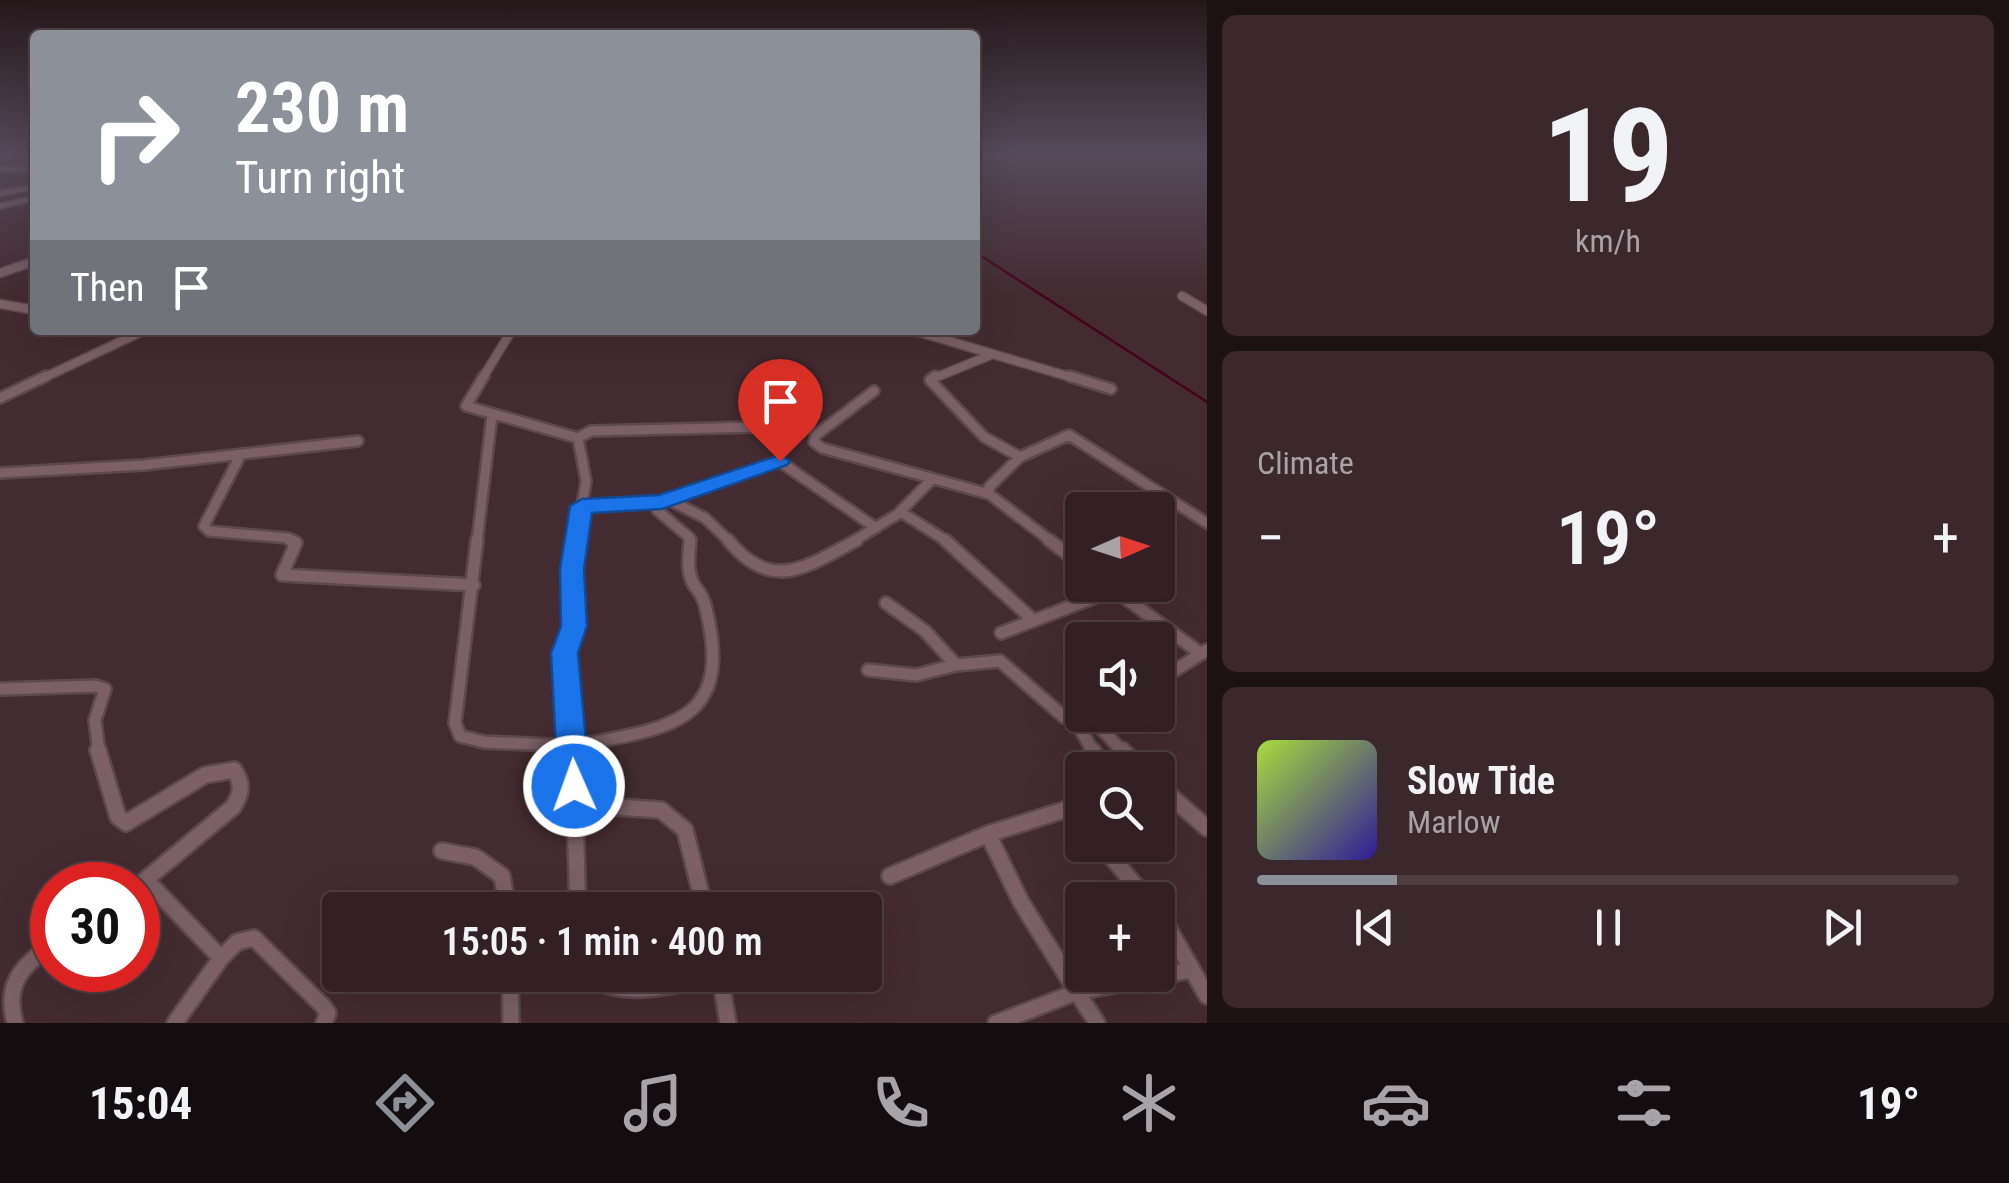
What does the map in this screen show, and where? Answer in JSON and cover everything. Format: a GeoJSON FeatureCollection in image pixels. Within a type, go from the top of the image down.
{"type":"FeatureCollection","features":[{"type":"Feature","properties":{"kind":"street"},"geometry":{"type":"LineString","coordinates":[[0,206],[26,201]]}},
{"type":"Feature","properties":{"kind":"street"},"geometry":{"type":"LineString","coordinates":[[0,274],[30,263]]}},
{"type":"Feature","properties":{"kind":"street"},"geometry":{"type":"LineString","coordinates":[[1182,296],[1206,310]]}},
{"type":"Feature","properties":{"kind":"street"},"geometry":{"type":"LineString","coordinates":[[0,304],[30,309]]}},
{"type":"Feature","properties":{"kind":"street"},"geometry":{"type":"LineString","coordinates":[[511,335],[466,406],[578,438],[590,432],[756,427]]}},
{"type":"Feature","properties":{"kind":"street"},"geometry":{"type":"LineString","coordinates":[[929,335],[1111,389]]}},
{"type":"Feature","properties":{"kind":"street"},"geometry":{"type":"LineString","coordinates":[[0,398],[131,336]]}},
{"type":"Feature","properties":{"kind":"street"},"geometry":{"type":"LineString","coordinates":[[992,354],[979,366],[938,373],[930,380],[984,437],[1020,457]]}},
{"type":"Feature","properties":{"kind":"street"},"geometry":{"type":"LineString","coordinates":[[874,391],[816,436],[814,442],[822,448],[930,481],[989,494],[1065,552]]}},
{"type":"Feature","properties":{"kind":"street"},"geometry":{"type":"LineString","coordinates":[[492,414],[455,723],[460,736],[484,742],[572,746],[645,732],[693,710],[710,689],[714,648],[703,595],[693,582],[688,565],[690,538],[657,510],[667,500]]}},
{"type":"Feature","properties":{"kind":"street"},"geometry":{"type":"LineString","coordinates":[[989,494],[990,487],[1020,457],[1063,436],[1077,438],[1206,523]]}},
{"type":"Feature","properties":{"kind":"street"},"geometry":{"type":"LineString","coordinates":[[577,892],[564,653],[574,626],[572,569],[586,481],[578,438]]}},
{"type":"Feature","properties":{"kind":"street"},"geometry":{"type":"LineString","coordinates":[[0,474],[144,465],[358,440]]}},
{"type":"Feature","properties":{"kind":"street"},"geometry":{"type":"LineString","coordinates":[[240,454],[204,526],[210,531],[296,542],[282,575],[474,585]]}},
{"type":"Feature","properties":{"kind":"street"},"geometry":{"type":"LineString","coordinates":[[582,506],[667,500],[780,461],[876,528]]}},
{"type":"Feature","properties":{"kind":"street"},"geometry":{"type":"LineString","coordinates":[[667,500],[710,521],[738,554],[765,572],[797,568],[876,528],[900,512],[930,481]]}},
{"type":"Feature","properties":{"kind":"street"},"geometry":{"type":"LineString","coordinates":[[900,512],[939,534],[1032,619]]}},
{"type":"Feature","properties":{"kind":"street"},"geometry":{"type":"LineString","coordinates":[[1001,633],[1075,602]]}},
{"type":"Feature","properties":{"kind":"street"},"geometry":{"type":"LineString","coordinates":[[1131,602],[1203,651],[1175,669]]}},
{"type":"Feature","properties":{"kind":"street"},"geometry":{"type":"LineString","coordinates":[[886,603],[925,630],[956,665]]}},
{"type":"Feature","properties":{"kind":"street"},"geometry":{"type":"LineString","coordinates":[[868,670],[916,676],[956,665],[1000,660],[1065,717]]}},
{"type":"Feature","properties":{"kind":"street"},"geometry":{"type":"LineString","coordinates":[[0,689],[105,689],[95,720],[97,752],[118,817],[126,822],[140,818],[205,774],[221,768],[234,770],[242,782],[242,794],[233,808],[160,868]]}},
{"type":"Feature","properties":{"kind":"street"},"geometry":{"type":"LineString","coordinates":[[1103,732],[1123,752]]}},
{"type":"Feature","properties":{"kind":"street"},"geometry":{"type":"LineString","coordinates":[[574,786],[602,806],[660,810],[686,830],[700,892]]}},
{"type":"Feature","properties":{"kind":"street"},"geometry":{"type":"LineString","coordinates":[[1175,800],[1206,828]]}},
{"type":"Feature","properties":{"kind":"street"},"geometry":{"type":"LineString","coordinates":[[890,876],[988,834],[1065,813]]}},
{"type":"Feature","properties":{"kind":"street"},"geometry":{"type":"LineString","coordinates":[[988,834],[1021,902],[1065,973]]}},
{"type":"Feature","properties":{"kind":"street"},"geometry":{"type":"LineString","coordinates":[[442,851],[475,856],[502,876],[505,892]]}},
{"type":"Feature","properties":{"kind":"street"},"geometry":{"type":"LineString","coordinates":[[1116,862],[1133,882]]}},
{"type":"Feature","properties":{"kind":"street"},"geometry":{"type":"LineString","coordinates":[[160,900],[221,958]]}},
{"type":"Feature","properties":{"kind":"street"},"geometry":{"type":"LineString","coordinates":[[178,1022],[221,958],[237,942],[254,938],[323,1006],[328,1013],[324,1023]]}},
{"type":"Feature","properties":{"kind":"street"},"geometry":{"type":"LineString","coordinates":[[1175,941],[1206,996]]}},
{"type":"Feature","properties":{"kind":"street"},"geometry":{"type":"LineString","coordinates":[[15,1023],[5,1006],[7,985],[30,959]]}},
{"type":"Feature","properties":{"kind":"street"},"geometry":{"type":"LineString","coordinates":[[1175,973],[1191,970]]}},
{"type":"Feature","properties":{"kind":"street"},"geometry":{"type":"LineString","coordinates":[[511,992],[512,1023]]}},
{"type":"Feature","properties":{"kind":"street"},"geometry":{"type":"LineString","coordinates":[[722,992],[728,1023]]}},
{"type":"Feature","properties":{"kind":"street"},"geometry":{"type":"LineString","coordinates":[[996,1023],[1077,992],[1097,1023]]}},
{"type":"Feature","properties":{"kind":"waterway"},"geometry":{"type":"LineString","coordinates":[[980,255],[1207,402]]}},
{"type":"Feature","properties":{"kind":"route"},"geometry":{"type":"LineString","coordinates":[[574,786],[564,653],[574,626],[572,569],[582,506],[662,502],[780,461]]}}]}
